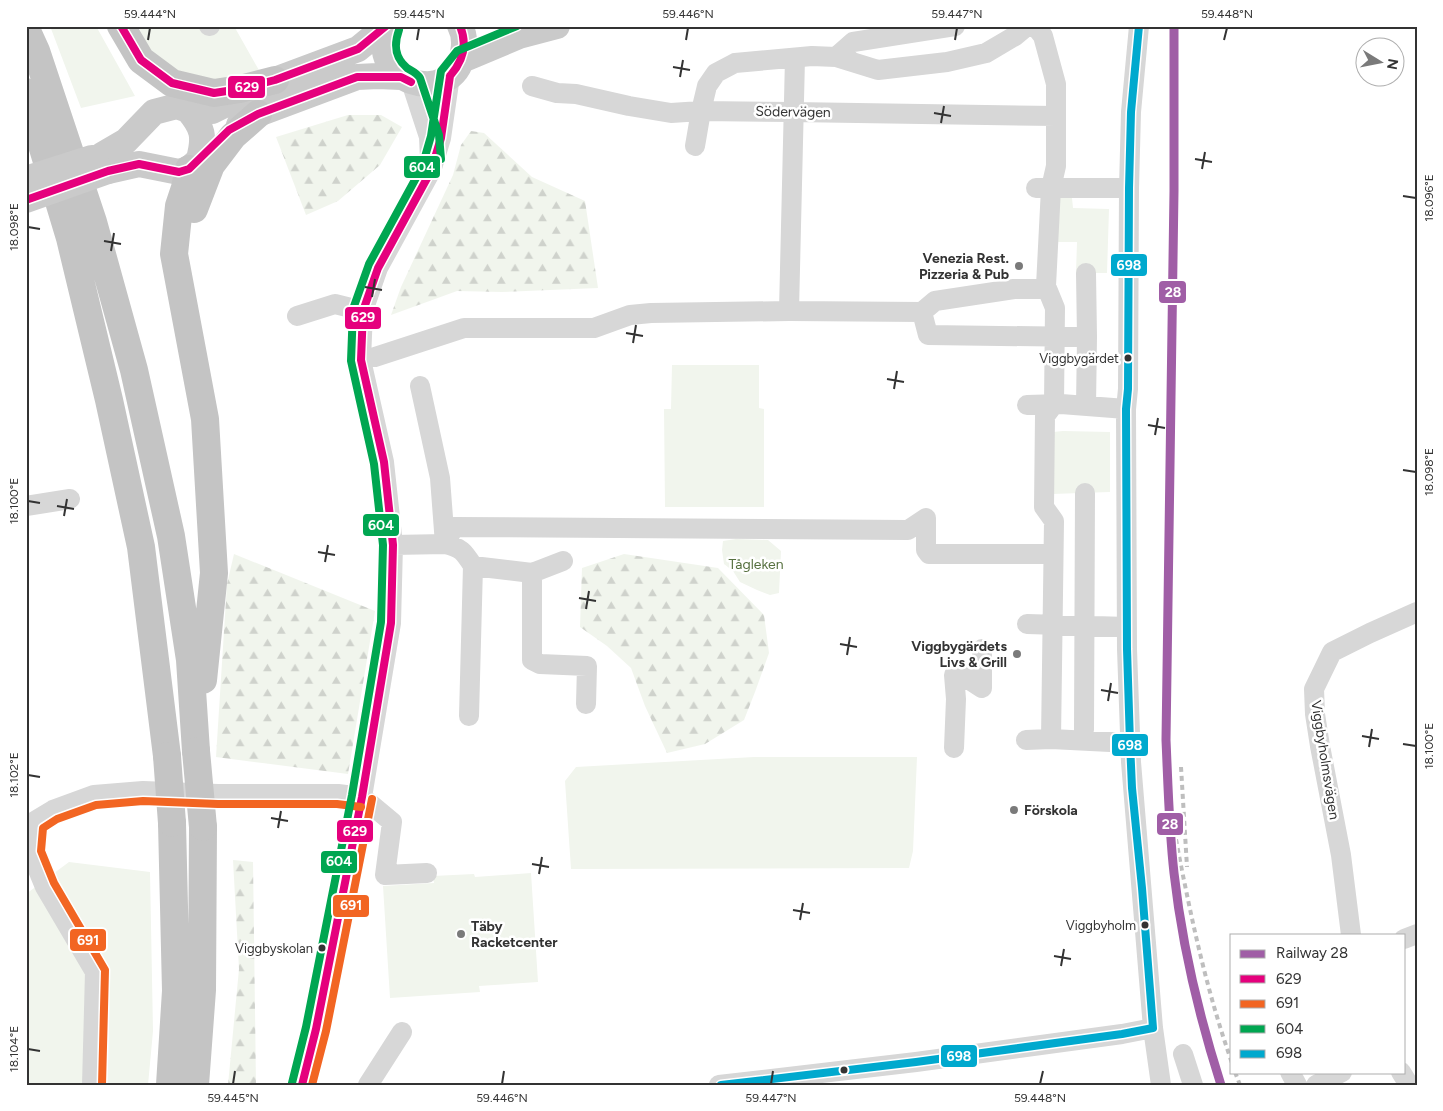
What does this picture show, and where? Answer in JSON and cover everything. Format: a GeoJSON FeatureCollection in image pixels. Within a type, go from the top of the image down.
{"type":"FeatureCollection","features":[{"type":"Feature","properties":{"kind":"highway"},"geometry":{"type":"LineString","coordinates":[[110,26],[135,68],[156,91],[183,108]]}},
{"type":"Feature","properties":{"kind":"highway"},"geometry":{"type":"LineString","coordinates":[[121,26],[141,60],[172,83],[214,93],[240,89],[275,80]]}},
{"type":"Feature","properties":{"kind":"highway"},"geometry":{"type":"LineString","coordinates":[[26,29],[36,51],[93,222],[134,370],[171,536],[190,660],[203,827],[202,990],[195,1085]]}},
{"type":"Feature","properties":{"kind":"highway"},"geometry":{"type":"LineString","coordinates":[[26,92],[70,238],[109,400],[141,547],[168,756],[172,823],[176,991],[170,1085]]}},
{"type":"Feature","properties":{"kind":"highway"},"geometry":{"type":"LineString","coordinates":[[180,287],[194,209],[211,165],[233,136],[258,114]]}},
{"type":"Feature","properties":{"kind":"highway"},"geometry":{"type":"LineString","coordinates":[[26,161],[109,400]]}},
{"type":"Feature","properties":{"kind":"highway"},"geometry":{"type":"LineString","coordinates":[[194,164],[180,206],[174,254],[205,419],[214,573],[196,751]]}},
{"type":"Feature","properties":{"kind":"main road"},"geometry":{"type":"LineString","coordinates":[[26,200],[105,163],[154,112],[183,108],[212,111],[275,80],[358,49],[388,26]]}},
{"type":"Feature","properties":{"kind":"main road"},"geometry":{"type":"LineString","coordinates":[[388,26],[385,45],[387,58],[393,68],[406,80]]}},
{"type":"Feature","properties":{"kind":"main road"},"geometry":{"type":"LineString","coordinates":[[456,68],[465,43],[460,26]]}},
{"type":"Feature","properties":{"kind":"main road"},"geometry":{"type":"LineString","coordinates":[[26,179],[105,163],[139,164],[179,172],[194,164],[229,130],[258,114],[357,77],[378,76],[406,80],[422,85],[438,82],[456,68],[519,36],[557,26]]}},
{"type":"Feature","properties":{"kind":"main road"},"geometry":{"type":"LineString","coordinates":[[183,108],[197,120],[203,132],[203,146],[194,164]]}},
{"type":"Feature","properties":{"kind":"street"},"geometry":{"type":"LineString","coordinates":[[836,57],[853,42],[955,26]]}},
{"type":"Feature","properties":{"kind":"street"},"geometry":{"type":"LineString","coordinates":[[695,146],[707,86],[716,73],[735,63],[812,56],[836,57],[878,70],[947,62],[986,53],[1027,26]]}},
{"type":"Feature","properties":{"kind":"street"},"geometry":{"type":"LineString","coordinates":[[1035,26],[1043,36],[1056,84],[1056,166],[1044,188],[1046,286],[1055,308],[1054,404],[1045,416],[1044,507],[1054,521],[1051,739]]}},
{"type":"Feature","properties":{"kind":"street"},"geometry":{"type":"LineString","coordinates":[[1139,26],[1131,112],[1129,188],[1128,380],[1126,409],[1127,627],[1132,788],[1153,1028],[1161,1085]]}},
{"type":"Feature","properties":{"kind":"street"},"geometry":{"type":"LineString","coordinates":[[789,311],[795,58]]}},
{"type":"Feature","properties":{"kind":"street"},"geometry":{"type":"LineString","coordinates":[[302,1085],[316,1029],[362,797],[391,623],[393,545],[384,462],[361,360],[362,311],[378,268],[431,171],[441,138],[456,68]]}},
{"type":"Feature","properties":{"kind":"street"},"geometry":{"type":"LineString","coordinates":[[406,80],[429,137],[431,171]]}},
{"type":"Feature","properties":{"kind":"street","name":"Södervägen"},"geometry":{"type":"LineString","coordinates":[[532,86],[557,93],[576,94],[629,106],[671,112],[1056,116]]}},
{"type":"Feature","properties":{"kind":"street"},"geometry":{"type":"LineString","coordinates":[[1044,188],[1129,188]]}},
{"type":"Feature","properties":{"kind":"street"},"geometry":{"type":"LineString","coordinates":[[1086,273],[1086,406]]}},
{"type":"Feature","properties":{"kind":"street"},"geometry":{"type":"LineString","coordinates":[[374,357],[464,328],[594,328],[630,315],[651,314],[789,311],[922,312],[935,301],[1014,289],[1047,290]]}},
{"type":"Feature","properties":{"kind":"street"},"geometry":{"type":"LineString","coordinates":[[297,316],[335,304],[362,311]]}},
{"type":"Feature","properties":{"kind":"street"},"geometry":{"type":"LineString","coordinates":[[922,312],[928,335],[1087,337]]}},
{"type":"Feature","properties":{"kind":"street"},"geometry":{"type":"LineString","coordinates":[[420,386],[440,478],[445,544]]}},
{"type":"Feature","properties":{"kind":"street"},"geometry":{"type":"LineString","coordinates":[[1027,405],[1054,404],[1126,409]]}},
{"type":"Feature","properties":{"kind":"street"},"geometry":{"type":"LineString","coordinates":[[1084,730],[1085,492]]}},
{"type":"Feature","properties":{"kind":"street"},"geometry":{"type":"LineString","coordinates":[[26,506],[70,499]]}},
{"type":"Feature","properties":{"kind":"street"},"geometry":{"type":"LineString","coordinates":[[445,544],[454,527],[908,530],[926,518],[926,550],[930,554],[1054,554]]}},
{"type":"Feature","properties":{"kind":"street"},"geometry":{"type":"LineString","coordinates":[[393,545],[445,544],[457,547],[464,552],[473,566],[469,716]]}},
{"type":"Feature","properties":{"kind":"street"},"geometry":{"type":"LineString","coordinates":[[473,566],[532,573],[563,561]]}},
{"type":"Feature","properties":{"kind":"street"},"geometry":{"type":"LineString","coordinates":[[532,573],[532,660],[540,664],[587,666],[586,704]]}},
{"type":"Feature","properties":{"kind":"street","name":"Viggbyholmsvägen"},"geometry":{"type":"LineString","coordinates":[[1351,934],[1341,855],[1315,714],[1314,689],[1332,652],[1417,612]]}},
{"type":"Feature","properties":{"kind":"street"},"geometry":{"type":"LineString","coordinates":[[1027,624],[1127,627]]}},
{"type":"Feature","properties":{"kind":"street"},"geometry":{"type":"LineString","coordinates":[[954,748],[956,699],[954,675],[962,675],[982,688],[982,649]]}},
{"type":"Feature","properties":{"kind":"street"},"geometry":{"type":"LineString","coordinates":[[1026,740],[1051,739],[1130,743]]}},
{"type":"Feature","properties":{"kind":"street"},"geometry":{"type":"LineString","coordinates":[[92,1085],[95,972],[45,887],[31,853],[29,822],[53,810],[94,795],[142,791],[218,794],[338,794],[362,797],[392,822],[385,875],[427,873]]}},
{"type":"Feature","properties":{"kind":"street"},"geometry":{"type":"LineString","coordinates":[[719,1085],[916,1062],[1122,1034],[1153,1028]]}},
{"type":"Feature","properties":{"kind":"street"},"geometry":{"type":"LineString","coordinates":[[368,1085],[402,1032]]}},
{"type":"Feature","properties":{"kind":"street"},"geometry":{"type":"LineString","coordinates":[[1183,1054],[1193,1085]]}},
{"type":"Feature","properties":{"kind":"street"},"geometry":{"type":"LineString","coordinates":[[1316,1085],[1338,1074]]}},
{"type":"Feature","properties":{"kind":"street"},"geometry":{"type":"LineString","coordinates":[[1402,1074],[1409,1085]]}},
{"type":"Feature","properties":{"kind":"green space"},"geometry":{"type":"Polygon","coordinates":[[[50,26],[96,26],[135,96],[81,108],[50,26]]]}},
{"type":"Feature","properties":{"kind":"green space"},"geometry":{"type":"Polygon","coordinates":[[[138,26],[234,26],[260,72],[237,82],[178,75],[151,53],[138,26]]]}},
{"type":"Feature","properties":{"kind":"green space"},"geometry":{"type":"Polygon","coordinates":[[[348,115],[381,115],[402,127],[380,165],[338,201],[306,215],[276,137],[348,115]]]}},
{"type":"Feature","properties":{"kind":"green space"},"geometry":{"type":"Polygon","coordinates":[[[471,131],[484,133],[532,177],[585,201],[598,288],[502,292],[457,291],[391,315],[401,287],[453,175],[461,145],[471,131]]]}},
{"type":"Feature","properties":{"kind":"green space"},"geometry":{"type":"Polygon","coordinates":[[[1054,198],[1072,198],[1073,208],[1109,209],[1107,273],[1076,273],[1077,242],[1053,242],[1054,198]]]}},
{"type":"Feature","properties":{"kind":"green space"},"geometry":{"type":"Polygon","coordinates":[[[672,365],[759,365],[759,408],[764,409],[764,507],[665,507],[664,409],[671,409],[672,365]]]}},
{"type":"Feature","properties":{"kind":"green space"},"geometry":{"type":"Polygon","coordinates":[[[1053,432],[1110,432],[1110,492],[1052,494],[1053,432]]]}},
{"type":"Feature","properties":{"kind":"green space","name":"Tågleken"},"geometry":{"type":"Polygon","coordinates":[[[736,539],[768,540],[781,551],[779,593],[770,595],[740,582],[733,571],[724,564],[723,541],[736,539]]]}},
{"type":"Feature","properties":{"kind":"green space"},"geometry":{"type":"Polygon","coordinates":[[[234,554],[375,611],[348,774],[216,757],[227,584],[234,554]]]}},
{"type":"Feature","properties":{"kind":"green space"},"geometry":{"type":"Polygon","coordinates":[[[624,554],[718,568],[764,615],[769,653],[744,720],[705,744],[667,753],[645,706],[631,668],[607,646],[580,627],[582,568],[624,554]]]}},
{"type":"Feature","properties":{"kind":"green space"},"geometry":{"type":"Polygon","coordinates":[[[754,757],[917,757],[913,851],[909,868],[571,869],[565,781],[576,767],[754,757]]]}},
{"type":"Feature","properties":{"kind":"green space"},"geometry":{"type":"Polygon","coordinates":[[[233,860],[253,862],[256,1085],[228,1085],[239,969],[233,860]]]}},
{"type":"Feature","properties":{"kind":"green space"},"geometry":{"type":"Polygon","coordinates":[[[69,862],[150,872],[153,1031],[148,1085],[26,1085],[26,894],[69,862]]]}},
{"type":"Feature","properties":{"kind":"green space","name":"Täby Racketcenter"},"geometry":{"type":"Polygon","coordinates":[[[531,873],[538,982],[479,986],[480,992],[390,998],[383,886],[434,883],[433,876],[474,874],[475,877],[531,873]]]}},
{"type":"Feature","properties":{"kind":"railway"},"geometry":{"type":"LineString","coordinates":[[1181,767],[1187,867]]}},
{"type":"Feature","properties":{"kind":"railway"},"geometry":{"type":"LineString","coordinates":[[1167,777],[1178,848],[1195,934],[1230,1057]]}},
{"type":"Feature","properties":{"kind":"railway"},"geometry":{"type":"LineString","coordinates":[[1236,1074],[1240,1085]]}},
{"type":"Feature","properties":{"kind":"rail line","name":"28"},"geometry":{"type":"LineString","coordinates":[[1174,26],[1174,191],[1166,740],[1168,790],[1177,900],[1199,1007],[1221,1085]]}},
{"type":"Feature","properties":{"kind":"transit line","name":"629"},"geometry":{"type":"LineString","coordinates":[[121,26],[141,60],[172,83],[214,93],[240,89],[275,80],[358,49],[386,26]]}},
{"type":"Feature","properties":{"kind":"transit line","name":"629"},"geometry":{"type":"LineString","coordinates":[[450,76],[458,65],[463,52],[464,40],[460,26]]}},
{"type":"Feature","properties":{"kind":"transit line","name":"604"},"geometry":{"type":"LineString","coordinates":[[292,1083],[306,1027],[352,795],[381,622],[383,545],[374,464],[351,361],[353,309],[369,264],[422,167],[431,136],[441,71],[457,51],[517,26]]}},
{"type":"Feature","properties":{"kind":"transit line","name":"698"},"geometry":{"type":"LineString","coordinates":[[721,1085],[916,1062],[1122,1034],[1153,1028],[1132,788],[1127,649],[1126,409],[1128,389],[1129,188],[1131,112],[1139,26]]}},
{"type":"Feature","properties":{"kind":"transit line","name":"604"},"geometry":{"type":"LineString","coordinates":[[399,30],[396,40],[397,55],[403,64],[420,78],[439,135],[441,159]]}},
{"type":"Feature","properties":{"kind":"transit line","name":"629"},"geometry":{"type":"LineString","coordinates":[[302,1085],[316,1029],[362,797],[391,623],[393,545],[384,462],[361,360],[363,311],[378,268],[431,171],[441,138],[450,76]]}},
{"type":"Feature","properties":{"kind":"transit line","name":"629"},"geometry":{"type":"LineString","coordinates":[[26,200],[108,171],[139,164],[179,172],[189,169],[229,130],[258,114],[357,77],[401,77],[411,82]]}},
{"type":"Feature","properties":{"kind":"transit line","name":"691"},"geometry":{"type":"LineString","coordinates":[[312,1085],[326,1031],[372,799]]}},
{"type":"Feature","properties":{"kind":"transit line","name":"691"},"geometry":{"type":"LineString","coordinates":[[102,1085],[105,970],[54,883],[41,851],[43,828],[57,819],[96,805],[143,801],[218,804],[337,804],[361,807]]}},
{"type":"Feature","properties":{"kind":"place","name":"Venezia Rest. Pizzeria & Pub"},"geometry":{"type":"Point","coordinates":[1019,266]}},
{"type":"Feature","properties":{"kind":"place","name":"Viggbygärdet"},"geometry":{"type":"Point","coordinates":[1128,358]}},
{"type":"Feature","properties":{"kind":"place","name":"Viggbygärdets Livs & Grill"},"geometry":{"type":"Point","coordinates":[1017,654]}},
{"type":"Feature","properties":{"kind":"place","name":"Förskola"},"geometry":{"type":"Point","coordinates":[1014,810]}},
{"type":"Feature","properties":{"kind":"place","name":"Viggbyholm"},"geometry":{"type":"Point","coordinates":[1145,925]}},
{"type":"Feature","properties":{"kind":"place","name":"Täby Racketcenter"},"geometry":{"type":"Point","coordinates":[461,934]}},
{"type":"Feature","properties":{"kind":"place","name":"Viggbyskolan"},"geometry":{"type":"Point","coordinates":[322,948]}}]}
